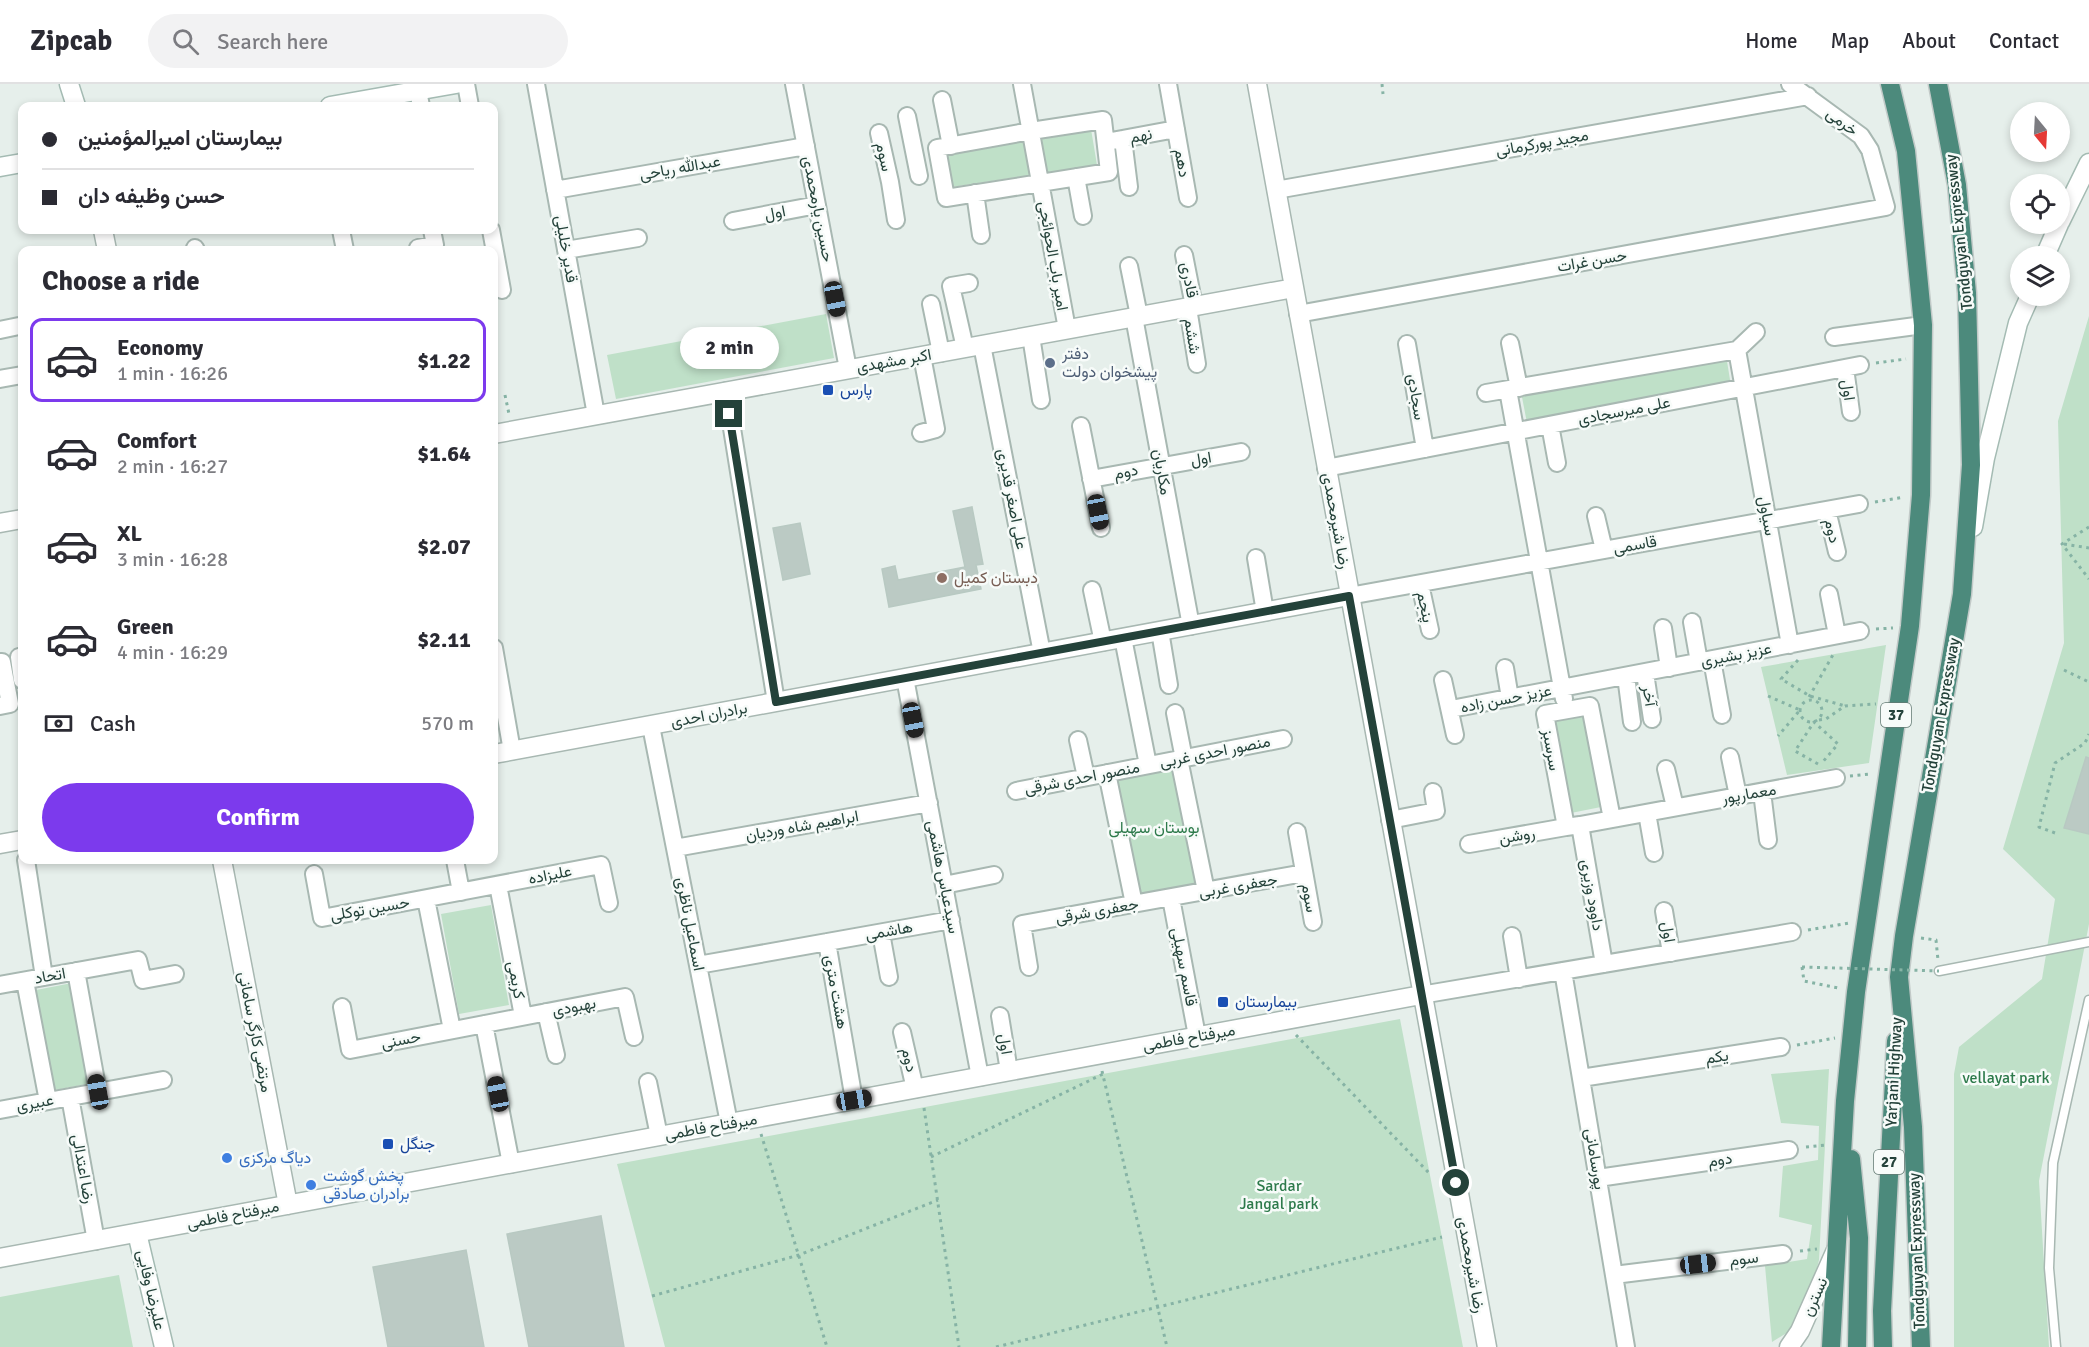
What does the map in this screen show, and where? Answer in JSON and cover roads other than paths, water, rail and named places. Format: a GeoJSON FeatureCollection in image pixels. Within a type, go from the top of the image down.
{"type":"FeatureCollection","features":[{"type":"Feature","properties":{"kind":"highway","name":"37"},"geometry":{"type":"LineString","coordinates":[[1831,1347],[1845,1101],[1856,992],[1910,626],[1921,495],[1923,325],[1906,151],[1889,84]]}},
{"type":"Feature","properties":{"kind":"highway","name":"Tondguyan Expressway"},"geometry":{"type":"LineString","coordinates":[[1921,1347],[1913,1127],[1899,977],[1962,594],[1971,465],[1967,293],[1957,185],[1938,84]]}},
{"type":"Feature","properties":{"kind":"highway","name":"Yarjani Highway"},"geometry":{"type":"LineString","coordinates":[[1883,1347],[1882,1311],[1899,977]]}},
{"type":"Feature","properties":{"kind":"highway"},"geometry":{"type":"LineString","coordinates":[[1845,1101],[1858,1238],[1857,1347]]}},
{"type":"Feature","properties":{"kind":"street"},"geometry":{"type":"LineString","coordinates":[[69,84],[75,102]]}},
{"type":"Feature","properties":{"kind":"street"},"geometry":{"type":"LineString","coordinates":[[381,102],[420,99],[456,84]]}},
{"type":"Feature","properties":{"kind":"street"},"geometry":{"type":"LineString","coordinates":[[466,84],[469,102]]}},
{"type":"Feature","properties":{"kind":"street","name":"قدیر خلیلی"},"geometry":{"type":"LineString","coordinates":[[536,84],[596,415]]}},
{"type":"Feature","properties":{"kind":"street","name":"حسین یارمحمدی"},"geometry":{"type":"LineString","coordinates":[[794,84],[848,369]]}},
{"type":"Feature","properties":{"kind":"street"},"geometry":{"type":"LineString","coordinates":[[1022,84],[1031,131]]}},
{"type":"Feature","properties":{"kind":"street","name":"دهم"},"geometry":{"type":"LineString","coordinates":[[1168,84],[1188,198]]}},
{"type":"Feature","properties":{"kind":"street","name":"رضا شیرمحمدی"},"geometry":{"type":"LineString","coordinates":[[1257,84],[1486,1347]]}},
{"type":"Feature","properties":{"kind":"street","name":"خرمی"},"geometry":{"type":"LineString","coordinates":[[1790,84],[1861,136],[1870,150],[1886,207]]}},
{"type":"Feature","properties":{"kind":"street","name":"مجید پورکرمانی"},"geometry":{"type":"LineString","coordinates":[[1276,190],[1808,96]]}},
{"type":"Feature","properties":{"kind":"street"},"geometry":{"type":"LineString","coordinates":[[942,100],[951,146]]}},
{"type":"Feature","properties":{"kind":"street"},"geometry":{"type":"LineString","coordinates":[[907,116],[919,176]]}},
{"type":"Feature","properties":{"kind":"street"},"geometry":{"type":"LineString","coordinates":[[1103,120],[1109,172],[946,198],[937,148],[1031,131],[1103,120]]}},
{"type":"Feature","properties":{"kind":"street","name":"نهم"},"geometry":{"type":"LineString","coordinates":[[1106,142],[1176,129]]}},
{"type":"Feature","properties":{"kind":"street","name":"امیر باب الحوائجی"},"geometry":{"type":"LineString","coordinates":[[1031,131],[1067,329]]}},
{"type":"Feature","properties":{"kind":"street","name":"سوم"},"geometry":{"type":"LineString","coordinates":[[879,133],[896,220]]}},
{"type":"Feature","properties":{"kind":"street"},"geometry":{"type":"LineString","coordinates":[[1123,139],[1130,187]]}},
{"type":"Feature","properties":{"kind":"street","name":"عبدالله ریاحی"},"geometry":{"type":"LineString","coordinates":[[555,190],[806,146]]}},
{"type":"Feature","properties":{"kind":"street"},"geometry":{"type":"LineString","coordinates":[[2070,201],[2089,163]]}},
{"type":"Feature","properties":{"kind":"street"},"geometry":{"type":"LineString","coordinates":[[0,167],[18,164]]}},
{"type":"Feature","properties":{"kind":"street"},"geometry":{"type":"LineString","coordinates":[[890,182],[941,172]]}},
{"type":"Feature","properties":{"kind":"street"},"geometry":{"type":"LineString","coordinates":[[1076,177],[1083,216]]}},
{"type":"Feature","properties":{"kind":"street"},"geometry":{"type":"LineString","coordinates":[[975,193],[981,235]]}},
{"type":"Feature","properties":{"kind":"street","name":"اول"},"geometry":{"type":"LineString","coordinates":[[734,222],[817,205]]}},
{"type":"Feature","properties":{"kind":"street","name":"حسن غرات"},"geometry":{"type":"LineString","coordinates":[[1298,314],[1886,207]]}},
{"type":"Feature","properties":{"kind":"street"},"geometry":{"type":"LineString","coordinates":[[431,246],[435,245],[433,234]]}},
{"type":"Feature","properties":{"kind":"street"},"geometry":{"type":"LineString","coordinates":[[566,250],[638,238]]}},
{"type":"Feature","properties":{"kind":"street","name":"قادری"},"geometry":{"type":"LineString","coordinates":[[1184,255],[1191,307]]}},
{"type":"Feature","properties":{"kind":"street","name":"مکاریان"},"geometry":{"type":"LineString","coordinates":[[1129,266],[1161,465],[1191,626]]}},
{"type":"Feature","properties":{"kind":"street"},"geometry":{"type":"LineString","coordinates":[[498,274],[501,290]]}},
{"type":"Feature","properties":{"kind":"street","name":"علی اصغر قدیری"},"geometry":{"type":"LineString","coordinates":[[969,283],[951,286],[974,346],[1042,653]]}},
{"type":"Feature","properties":{"kind":"street","name":"اکبر مشهدی"},"geometry":{"type":"LineString","coordinates":[[498,433],[1294,288]]}},
{"type":"Feature","properties":{"kind":"street"},"geometry":{"type":"LineString","coordinates":[[931,304],[941,352]]}},
{"type":"Feature","properties":{"kind":"street"},"geometry":{"type":"LineString","coordinates":[[1962,594],[1985,458],[2019,324],[2026,306]]}},
{"type":"Feature","properties":{"kind":"street","name":"ششم"},"geometry":{"type":"LineString","coordinates":[[1191,307],[1197,364]]}},
{"type":"Feature","properties":{"kind":"street"},"geometry":{"type":"LineString","coordinates":[[1834,337],[1923,325]]}},
{"type":"Feature","properties":{"kind":"street"},"geometry":{"type":"LineString","coordinates":[[0,330],[18,327]]}},
{"type":"Feature","properties":{"kind":"street"},"geometry":{"type":"LineString","coordinates":[[1486,393],[1737,350],[1756,332]]}},
{"type":"Feature","properties":{"kind":"street"},"geometry":{"type":"LineString","coordinates":[[1031,336],[1041,400]]}},
{"type":"Feature","properties":{"kind":"street"},"geometry":{"type":"LineString","coordinates":[[1510,343],[1516,431],[1565,710]]}},
{"type":"Feature","properties":{"kind":"street","name":"سجادی"},"geometry":{"type":"LineString","coordinates":[[1407,344],[1425,449]]}},
{"type":"Feature","properties":{"kind":"street","name":"سیاول"},"geometry":{"type":"LineString","coordinates":[[1737,350],[1790,645]]}},
{"type":"Feature","properties":{"kind":"street"},"geometry":{"type":"LineString","coordinates":[[922,356],[935,430]]}},
{"type":"Feature","properties":{"kind":"street","name":"اول"},"geometry":{"type":"LineString","coordinates":[[1851,412],[1852,367]]}},
{"type":"Feature","properties":{"kind":"street","name":"علی میرسجادی"},"geometry":{"type":"LineString","coordinates":[[1326,468],[1852,367]]}},
{"type":"Feature","properties":{"kind":"street"},"geometry":{"type":"LineString","coordinates":[[0,379],[18,376]]}},
{"type":"Feature","properties":{"kind":"street"},"geometry":{"type":"LineString","coordinates":[[726,392],[776,702]]}},
{"type":"Feature","properties":{"kind":"street"},"geometry":{"type":"LineString","coordinates":[[1550,425],[1557,463]]}},
{"type":"Feature","properties":{"kind":"street","name":"دوم"},"geometry":{"type":"LineString","coordinates":[[1081,426],[1101,528]]}},
{"type":"Feature","properties":{"kind":"street","name":"اول"},"geometry":{"type":"LineString","coordinates":[[1161,465],[1241,452]]}},
{"type":"Feature","properties":{"kind":"street","name":"دوم"},"geometry":{"type":"LineString","coordinates":[[1091,479],[1161,465]]}},
{"type":"Feature","properties":{"kind":"street","name":"قاسمی"},"geometry":{"type":"LineString","coordinates":[[1349,596],[1858,504]]}},
{"type":"Feature","properties":{"kind":"street","name":"دوم"},"geometry":{"type":"LineString","coordinates":[[1827,510],[1837,552]]}},
{"type":"Feature","properties":{"kind":"street"},"geometry":{"type":"LineString","coordinates":[[1596,516],[1604,550]]}},
{"type":"Feature","properties":{"kind":"street"},"geometry":{"type":"LineString","coordinates":[[0,524],[18,520]]}},
{"type":"Feature","properties":{"kind":"street"},"geometry":{"type":"LineString","coordinates":[[1256,558],[1265,612]]}},
{"type":"Feature","properties":{"kind":"street","name":"پنجم"},"geometry":{"type":"LineString","coordinates":[[1420,584],[1430,630]]}},
{"type":"Feature","properties":{"kind":"street"},"geometry":{"type":"LineString","coordinates":[[1092,590],[1103,642]]}},
{"type":"Feature","properties":{"kind":"street"},"geometry":{"type":"LineString","coordinates":[[1829,594],[1837,635]]}},
{"type":"Feature","properties":{"kind":"street","name":"برادران احدی"},"geometry":{"type":"LineString","coordinates":[[498,753],[1349,596]]}},
{"type":"Feature","properties":{"kind":"street"},"geometry":{"type":"LineString","coordinates":[[1692,622],[1722,715]]}},
{"type":"Feature","properties":{"kind":"street"},"geometry":{"type":"LineString","coordinates":[[1663,628],[1669,668]]}},
{"type":"Feature","properties":{"kind":"street","name":"عزیز بشیری"},"geometry":{"type":"LineString","coordinates":[[1562,688],[1860,631]]}},
{"type":"Feature","properties":{"kind":"street"},"geometry":{"type":"LineString","coordinates":[[1160,632],[1169,685]]}},
{"type":"Feature","properties":{"kind":"street"},"geometry":{"type":"LineString","coordinates":[[1123,638],[1148,765]]}},
{"type":"Feature","properties":{"kind":"street"},"geometry":{"type":"LineString","coordinates":[[0,662],[17,681],[10,704],[0,706]]}},
{"type":"Feature","properties":{"kind":"street"},"geometry":{"type":"LineString","coordinates":[[1505,668],[1510,698]]}},
{"type":"Feature","properties":{"kind":"street"},"geometry":{"type":"LineString","coordinates":[[498,671],[512,751]]}},
{"type":"Feature","properties":{"kind":"street","name":"آخر"},"geometry":{"type":"LineString","coordinates":[[1645,672],[1652,719]]}},
{"type":"Feature","properties":{"kind":"street"},"geometry":{"type":"LineString","coordinates":[[1626,676],[1632,723]]}},
{"type":"Feature","properties":{"kind":"street","name":"سیدعباس هاشمی"},"geometry":{"type":"LineString","coordinates":[[905,678],[980,1077]]}},
{"type":"Feature","properties":{"kind":"street"},"geometry":{"type":"LineString","coordinates":[[1443,680],[1455,735]]}},
{"type":"Feature","properties":{"kind":"street","name":"عزیز حسن زاده"},"geometry":{"type":"LineString","coordinates":[[1450,709],[1562,688]]}},
{"type":"Feature","properties":{"kind":"street","name":"سرسبز"},"geometry":{"type":"LineString","coordinates":[[1573,826],[1545,714],[1565,710],[1590,706],[1612,819]]}},
{"type":"Feature","properties":{"kind":"street"},"geometry":{"type":"LineString","coordinates":[[1174,713],[1206,891]]}},
{"type":"Feature","properties":{"kind":"street","name":"اسماعیل ناظری"},"geometry":{"type":"LineString","coordinates":[[651,726],[729,1123]]}},
{"type":"Feature","properties":{"kind":"street"},"geometry":{"type":"LineString","coordinates":[[1078,740],[1086,777]]}},
{"type":"Feature","properties":{"kind":"street","name":"منصور احدی غربی"},"geometry":{"type":"LineString","coordinates":[[1148,765],[1283,740]]}},
{"type":"Feature","properties":{"kind":"street"},"geometry":{"type":"LineString","coordinates":[[1730,757],[1738,796]]}},
{"type":"Feature","properties":{"kind":"street","name":"منصور احدی شرقی"},"geometry":{"type":"LineString","coordinates":[[1016,791],[1148,765]]}},
{"type":"Feature","properties":{"kind":"street"},"geometry":{"type":"LineString","coordinates":[[1666,769],[1676,807]]}},
{"type":"Feature","properties":{"kind":"street"},"geometry":{"type":"LineString","coordinates":[[1107,773],[1134,904]]}},
{"type":"Feature","properties":{"kind":"street","name":"معمارپور"},"geometry":{"type":"LineString","coordinates":[[1612,819],[1836,778]]}},
{"type":"Feature","properties":{"kind":"street"},"geometry":{"type":"LineString","coordinates":[[1390,820],[1436,811],[1433,792]]}},
{"type":"Feature","properties":{"kind":"street"},"geometry":{"type":"LineString","coordinates":[[1762,792],[1768,840]]}},
{"type":"Feature","properties":{"kind":"street","name":"ابراهیم شاه وردیان"},"geometry":{"type":"LineString","coordinates":[[675,848],[929,804]]}},
{"type":"Feature","properties":{"kind":"street"},"geometry":{"type":"LineString","coordinates":[[1647,813],[1654,853]]}},
{"type":"Feature","properties":{"kind":"street"},"geometry":{"type":"LineString","coordinates":[[1573,826],[1612,819]]}},
{"type":"Feature","properties":{"kind":"street","name":"روشن"},"geometry":{"type":"LineString","coordinates":[[1469,844],[1573,826]]}},
{"type":"Feature","properties":{"kind":"street","name":"داوود وزیری"},"geometry":{"type":"LineString","coordinates":[[1573,826],[1604,964]]}},
{"type":"Feature","properties":{"kind":"street","name":"سوم"},"geometry":{"type":"LineString","coordinates":[[1297,832],[1313,922]]}},
{"type":"Feature","properties":{"kind":"street"},"geometry":{"type":"LineString","coordinates":[[0,844],[18,841]]}},
{"type":"Feature","properties":{"kind":"street"},"geometry":{"type":"LineString","coordinates":[[27,864],[44,977]]}},
{"type":"Feature","properties":{"kind":"street","name":"مرتضی کارگر سامانی"},"geometry":{"type":"LineString","coordinates":[[223,864],[288,1205]]}},
{"type":"Feature","properties":{"kind":"street"},"geometry":{"type":"LineString","coordinates":[[456,864],[460,892]]}},
{"type":"Feature","properties":{"kind":"street","name":"علیزاده"},"geometry":{"type":"LineString","coordinates":[[498,885],[601,865],[609,903]]}},
{"type":"Feature","properties":{"kind":"street","name":"جعفری غربی"},"geometry":{"type":"LineString","coordinates":[[1171,898],[1304,873]]}},
{"type":"Feature","properties":{"kind":"street","name":"حسین توکلی"},"geometry":{"type":"LineString","coordinates":[[314,874],[322,918],[426,899]]}},
{"type":"Feature","properties":{"kind":"street"},"geometry":{"type":"LineString","coordinates":[[944,885],[994,875]]}},
{"type":"Feature","properties":{"kind":"street"},"geometry":{"type":"LineString","coordinates":[[452,1030],[426,899],[498,885]]}},
{"type":"Feature","properties":{"kind":"street","name":"کریمی"},"geometry":{"type":"LineString","coordinates":[[452,1030],[523,1016],[498,885]]}},
{"type":"Feature","properties":{"kind":"street","name":"جعفری شرقی"},"geometry":{"type":"LineString","coordinates":[[1029,967],[1022,924],[1171,898]]}},
{"type":"Feature","properties":{"kind":"street","name":"قاسم سهیلی"},"geometry":{"type":"LineString","coordinates":[[1171,898],[1197,1036]]}},
{"type":"Feature","properties":{"kind":"street","name":"اول"},"geometry":{"type":"LineString","coordinates":[[1664,911],[1671,953]]}},
{"type":"Feature","properties":{"kind":"street","name":"هاشمی"},"geometry":{"type":"LineString","coordinates":[[827,942],[951,920]]}},
{"type":"Feature","properties":{"kind":"street"},"geometry":{"type":"LineString","coordinates":[[881,933],[889,977]]}},
{"type":"Feature","properties":{"kind":"street"},"geometry":{"type":"LineString","coordinates":[[1422,995],[1791,933]]}},
{"type":"Feature","properties":{"kind":"street"},"geometry":{"type":"LineString","coordinates":[[1512,936],[1519,979]]}},
{"type":"Feature","properties":{"kind":"street","name":"هشت متری"},"geometry":{"type":"LineString","coordinates":[[698,965],[827,942],[854,1100]]}},
{"type":"Feature","properties":{"kind":"street"},"geometry":{"type":"LineString","coordinates":[[76,971],[138,960],[143,980],[175,974]]}},
{"type":"Feature","properties":{"kind":"street","name":"اتحاد"},"geometry":{"type":"LineString","coordinates":[[48,1101],[25,981],[76,971],[98,1092]]}},
{"type":"Feature","properties":{"kind":"street","name":"پورسامانی"},"geometry":{"type":"LineString","coordinates":[[1563,971],[1626,1347]]}},
{"type":"Feature","properties":{"kind":"street"},"geometry":{"type":"LineString","coordinates":[[0,985],[25,981]]}},
{"type":"Feature","properties":{"kind":"street","name":"میرفتاح فاطمی"},"geometry":{"type":"LineString","coordinates":[[0,1258],[1422,995]]}},
{"type":"Feature","properties":{"kind":"street","name":"بهبودی"},"geometry":{"type":"LineString","coordinates":[[523,1016],[625,997],[634,1036]]}},
{"type":"Feature","properties":{"kind":"street","name":"حسنی"},"geometry":{"type":"LineString","coordinates":[[342,1007],[350,1050],[452,1030]]}},
{"type":"Feature","properties":{"kind":"street"},"geometry":{"type":"LineString","coordinates":[[546,1012],[556,1055]]}},
{"type":"Feature","properties":{"kind":"street","name":"اول"},"geometry":{"type":"LineString","coordinates":[[1000,1016],[1009,1071]]}},
{"type":"Feature","properties":{"kind":"street"},"geometry":{"type":"LineString","coordinates":[[484,1024],[511,1164]]}},
{"type":"Feature","properties":{"kind":"street","name":"دوم"},"geometry":{"type":"LineString","coordinates":[[902,1032],[915,1089]]}},
{"type":"Feature","properties":{"kind":"street","name":"یکم"},"geometry":{"type":"LineString","coordinates":[[1581,1078],[1780,1047]]}},
{"type":"Feature","properties":{"kind":"street","name":"عبیری"},"geometry":{"type":"LineString","coordinates":[[0,1110],[163,1080]]}},
{"type":"Feature","properties":{"kind":"street"},"geometry":{"type":"LineString","coordinates":[[648,1082],[659,1136]]}},
{"type":"Feature","properties":{"kind":"street","name":"رضا اعتدالی"},"geometry":{"type":"LineString","coordinates":[[70,1097],[96,1240]]}},
{"type":"Feature","properties":{"kind":"street","name":"دوم"},"geometry":{"type":"LineString","coordinates":[[1598,1178],[1789,1150]]}},
{"type":"Feature","properties":{"kind":"street","name":"علیرضا وفایی"},"geometry":{"type":"LineString","coordinates":[[137,1233],[164,1347]]}},
{"type":"Feature","properties":{"kind":"street","name":"نسترن"},"geometry":{"type":"LineString","coordinates":[[1789,1347],[1800,1331],[1838,1246]]}},
{"type":"Feature","properties":{"kind":"street","name":"سوم"},"geometry":{"type":"LineString","coordinates":[[1614,1275],[1783,1254]]}},
{"type":"Feature","properties":{"kind":"lane"},"geometry":{"type":"LineString","coordinates":[[1939,971],[2089,942]]}},
{"type":"Feature","properties":{"kind":"lane"},"geometry":{"type":"LineString","coordinates":[[2056,1347],[2049,1268],[2053,1163],[2089,999]]}},
{"type":"Feature","properties":{"kind":"place","name":"دفتر پیشخوان دولت"},"geometry":{"type":"Point","coordinates":[1050,363]}},
{"type":"Feature","properties":{"kind":"place","name":"پارس"},"geometry":{"type":"Point","coordinates":[828,390]}},
{"type":"Feature","properties":{"kind":"place","name":"دبستان کمیل"},"geometry":{"type":"Point","coordinates":[942,578]}},
{"type":"Feature","properties":{"kind":"place","name":"بیمارستان"},"geometry":{"type":"Point","coordinates":[1223,1002]}},
{"type":"Feature","properties":{"kind":"place","name":"جنگل"},"geometry":{"type":"Point","coordinates":[388,1144]}},
{"type":"Feature","properties":{"kind":"place","name":"دیاگ مرکزی"},"geometry":{"type":"Point","coordinates":[227,1158]}},
{"type":"Feature","properties":{"kind":"place","name":"پخش گوشت برادران صادقی"},"geometry":{"type":"Point","coordinates":[311,1185]}},
{"type":"Feature","properties":{"kind":"park label","name":"بوستان سهیلی"},"geometry":{"type":"Point","coordinates":[1154,828]}},
{"type":"Feature","properties":{"kind":"park label","name":"vellayat park"},"geometry":{"type":"Point","coordinates":[2006,1078]}},
{"type":"Feature","properties":{"kind":"park label","name":"Sardar Jangal park"},"geometry":{"type":"Point","coordinates":[1279,1195]}}]}
